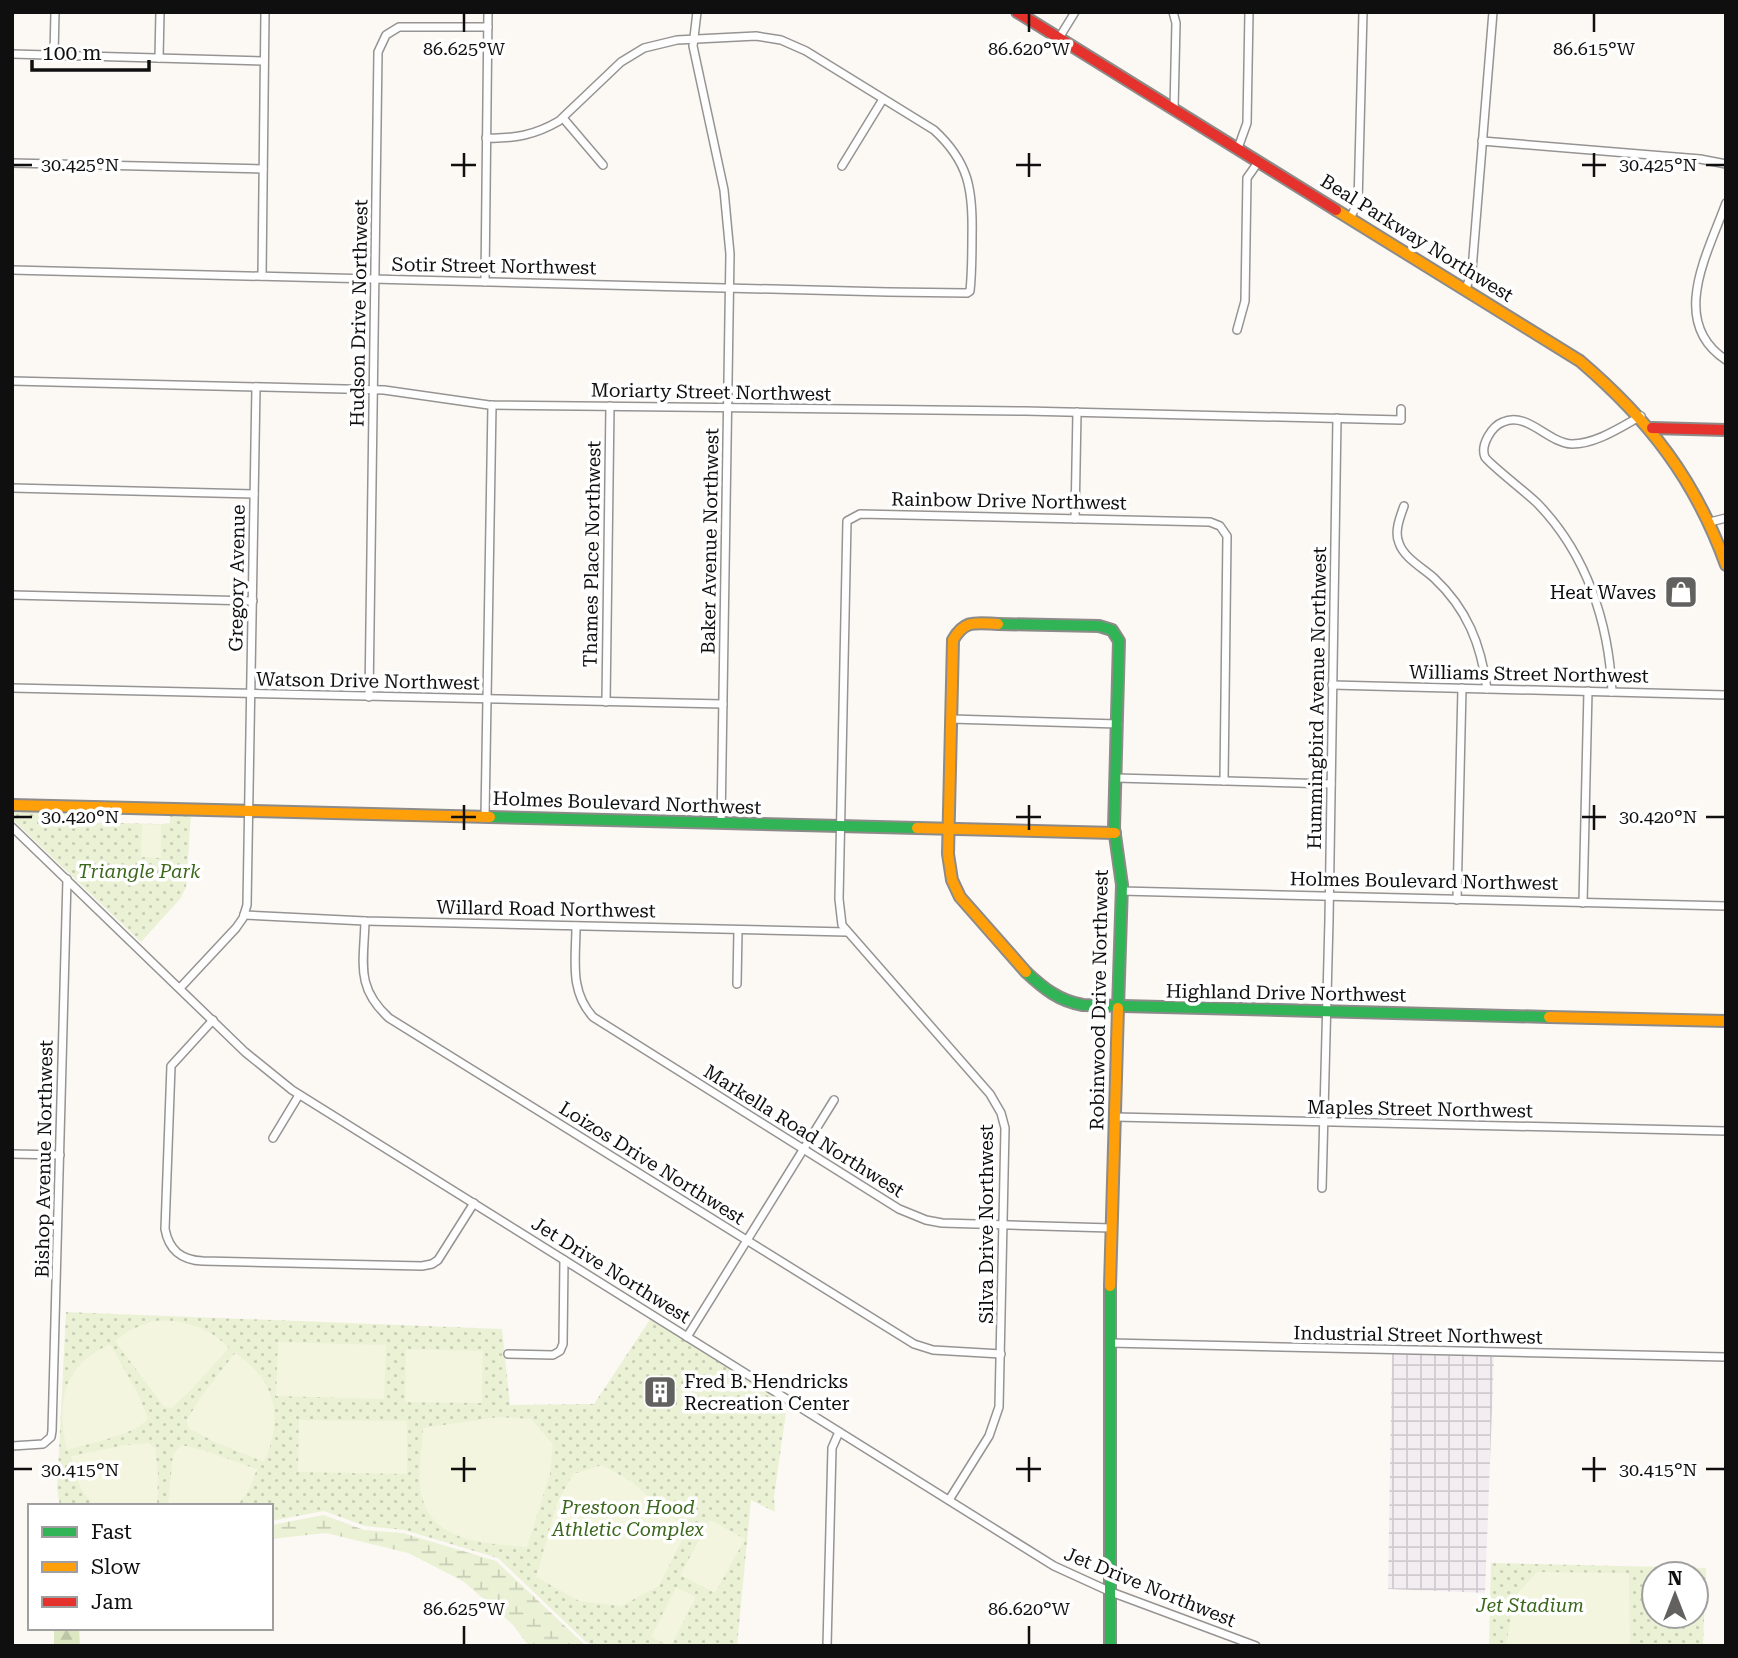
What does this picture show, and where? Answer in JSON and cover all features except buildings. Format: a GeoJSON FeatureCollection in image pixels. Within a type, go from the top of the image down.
{"type":"FeatureCollection","features":[{"type":"Feature","properties":{"kind":"street"},"geometry":{"type":"LineString","coordinates":[[54,55],[55,12]]}},
{"type":"Feature","properties":{"kind":"street"},"geometry":{"type":"LineString","coordinates":[[159,58],[160,12]]}},
{"type":"Feature","properties":{"kind":"street"},"geometry":{"type":"LineString","coordinates":[[262,276],[265,12]]}},
{"type":"Feature","properties":{"kind":"street"},"geometry":{"type":"LineString","coordinates":[[485,282],[488,12]]}},
{"type":"Feature","properties":{"kind":"street","name":"Baker Avenue Northwest"},"geometry":{"type":"LineString","coordinates":[[697,12],[693,39],[696,65],[728,211],[730,288],[721,823]]}},
{"type":"Feature","properties":{"kind":"street","name":"Beal Parkway Northwest"},"geometry":{"type":"LineString","coordinates":[[1017,12],[1580,361],[1604,380],[1651,428],[1686,478],[1710,522],[1726,565]]}},
{"type":"Feature","properties":{"kind":"street"},"geometry":{"type":"LineString","coordinates":[[1059,38],[1075,12]]}},
{"type":"Feature","properties":{"kind":"street"},"geometry":{"type":"LineString","coordinates":[[1172,12],[1176,23],[1174,109]]}},
{"type":"Feature","properties":{"kind":"street"},"geometry":{"type":"LineString","coordinates":[[1238,149],[1247,123],[1249,12]]}},
{"type":"Feature","properties":{"kind":"street"},"geometry":{"type":"LineString","coordinates":[[1350,218],[1358,203],[1363,12]]}},
{"type":"Feature","properties":{"kind":"street"},"geometry":{"type":"LineString","coordinates":[[1466,289],[1472,270],[1493,12]]}},
{"type":"Feature","properties":{"kind":"street","name":"Hudson Drive Northwest"},"geometry":{"type":"LineString","coordinates":[[369,697],[378,52],[386,34],[399,27],[488,27]]}},
{"type":"Feature","properties":{"kind":"street"},"geometry":{"type":"LineString","coordinates":[[486,138],[508,139],[531,135],[563,118],[633,54],[656,44],[755,36],[781,40],[806,51],[883,99],[842,166]]}},
{"type":"Feature","properties":{"kind":"street"},"geometry":{"type":"LineString","coordinates":[[12,54],[264,61]]}},
{"type":"Feature","properties":{"kind":"street","name":"Sotir Street Northwest"},"geometry":{"type":"LineString","coordinates":[[12,270],[967,293],[970,286],[972,205],[971,190],[964,167],[950,146],[934,130],[883,99]]}},
{"type":"Feature","properties":{"kind":"street"},"geometry":{"type":"LineString","coordinates":[[563,118],[603,165]]}},
{"type":"Feature","properties":{"kind":"street"},"geometry":{"type":"LineString","coordinates":[[1482,141],[1700,159],[1726,164]]}},
{"type":"Feature","properties":{"kind":"street"},"geometry":{"type":"LineString","coordinates":[[1237,330],[1245,301],[1247,178],[1259,161]]}},
{"type":"Feature","properties":{"kind":"street"},"geometry":{"type":"LineString","coordinates":[[12,163],[263,169]]}},
{"type":"Feature","properties":{"kind":"street"},"geometry":{"type":"LineString","coordinates":[[1726,203],[1696,286],[1694,305],[1699,328],[1707,344],[1726,360]]}},
{"type":"Feature","properties":{"kind":"street","name":"Moriarty Street Northwest"},"geometry":{"type":"LineString","coordinates":[[12,381],[374,390],[492,405],[1401,419],[1401,409]]}},
{"type":"Feature","properties":{"kind":"street","name":"Gregory Avenue"},"geometry":{"type":"LineString","coordinates":[[244,915],[248,896],[256,387]]}},
{"type":"Feature","properties":{"kind":"street"},"geometry":{"type":"LineString","coordinates":[[485,817],[492,405]]}},
{"type":"Feature","properties":{"kind":"street","name":"Thames Place Northwest"},"geometry":{"type":"LineString","coordinates":[[606,702],[611,406]]}},
{"type":"Feature","properties":{"kind":"street"},"geometry":{"type":"LineString","coordinates":[[1075,519],[1077,412]]}},
{"type":"Feature","properties":{"kind":"street"},"geometry":{"type":"LineString","coordinates":[[1612,692],[1603,625],[1584,571],[1551,518],[1512,479],[1486,459],[1484,447],[1494,428],[1506,420],[1522,421],[1560,442],[1572,444],[1607,434],[1641,416]]}},
{"type":"Feature","properties":{"kind":"street","name":"Hummingbird Avenue Northwest"},"geometry":{"type":"LineString","coordinates":[[1322,1188],[1336,418]]}},
{"type":"Feature","properties":{"kind":"street"},"geometry":{"type":"LineString","coordinates":[[1651,428],[1726,430]]}},
{"type":"Feature","properties":{"kind":"street"},"geometry":{"type":"LineString","coordinates":[[12,488],[254,494]]}},
{"type":"Feature","properties":{"kind":"street"},"geometry":{"type":"LineString","coordinates":[[1404,506],[1398,528],[1398,541],[1404,552],[1444,587],[1464,612],[1480,650],[1487,689]]}},
{"type":"Feature","properties":{"kind":"street","name":"Rainbow Drive Northwest"},"geometry":{"type":"LineString","coordinates":[[841,827],[845,529],[847,521],[860,514],[1210,522],[1220,526],[1227,536],[1224,781]]}},
{"type":"Feature","properties":{"kind":"street"},"geometry":{"type":"LineString","coordinates":[[1710,522],[1726,518]]}},
{"type":"Feature","properties":{"kind":"street"},"geometry":{"type":"LineString","coordinates":[[12,595],[253,601]]}},
{"type":"Feature","properties":{"kind":"street","name":"Robinwood Drive Northwest"},"geometry":{"type":"LineString","coordinates":[[948,830],[953,640],[960,628],[970,624],[1086,626],[1106,627],[1117,635],[1115,834],[1121,891],[1111,1228],[1110,1646]]}},
{"type":"Feature","properties":{"kind":"street","name":"Williams Street Northwest"},"geometry":{"type":"LineString","coordinates":[[1332,685],[1726,695]]}},
{"type":"Feature","properties":{"kind":"street","name":"Watson Drive Northwest"},"geometry":{"type":"LineString","coordinates":[[12,688],[723,704]]}},
{"type":"Feature","properties":{"kind":"street"},"geometry":{"type":"LineString","coordinates":[[1457,900],[1462,688]]}},
{"type":"Feature","properties":{"kind":"street"},"geometry":{"type":"LineString","coordinates":[[1583,903],[1588,691]]}},
{"type":"Feature","properties":{"kind":"street"},"geometry":{"type":"LineString","coordinates":[[951,719],[1118,724]]}},
{"type":"Feature","properties":{"kind":"street"},"geometry":{"type":"LineString","coordinates":[[1116,778],[1331,784]]}},
{"type":"Feature","properties":{"kind":"street","name":"Holmes Boulevard Northwest"},"geometry":{"type":"LineString","coordinates":[[12,806],[1115,834]]}},
{"type":"Feature","properties":{"kind":"street","name":"Jet Drive Northwest"},"geometry":{"type":"LineString","coordinates":[[12,827],[213,1020],[272,1075],[299,1095],[1054,1566],[1111,1591],[1256,1646]]}},
{"type":"Feature","properties":{"kind":"street","name":"Silva Drive Northwest"},"geometry":{"type":"LineString","coordinates":[[841,827],[839,900],[842,925],[977,1077],[995,1101],[1005,1128],[999,1407],[991,1431],[949,1500]]}},
{"type":"Feature","properties":{"kind":"street","name":"Highland Drive Northwest"},"geometry":{"type":"LineString","coordinates":[[948,830],[949,867],[960,897],[1036,984],[1064,1001],[1117,1006],[1726,1021]]}},
{"type":"Feature","properties":{"kind":"street","name":"Bishop Avenue Northwest"},"geometry":{"type":"LineString","coordinates":[[12,1446],[43,1444],[50,1438],[53,1424],[66,879]]}},
{"type":"Feature","properties":{"kind":"street","name":"Holmes Boulevard Northwest"},"geometry":{"type":"LineString","coordinates":[[1121,891],[1726,906]]}},
{"type":"Feature","properties":{"kind":"street"},"geometry":{"type":"LineString","coordinates":[[180,988],[236,928],[244,915]]}},
{"type":"Feature","properties":{"kind":"street","name":"Willard Road Northwest"},"geometry":{"type":"LineString","coordinates":[[244,915],[365,921],[847,932]]}},
{"type":"Feature","properties":{"kind":"street","name":"Loizos Drive Northwest"},"geometry":{"type":"LineString","coordinates":[[365,921],[366,984],[370,999],[389,1018],[914,1344],[933,1350],[1001,1354]]}},
{"type":"Feature","properties":{"kind":"street","name":"Markella Road Northwest"},"geometry":{"type":"LineString","coordinates":[[576,926],[575,980],[578,995],[593,1017],[909,1214],[942,1223],[1111,1228]]}},
{"type":"Feature","properties":{"kind":"street"},"geometry":{"type":"LineString","coordinates":[[737,984],[738,930]]}},
{"type":"Feature","properties":{"kind":"street"},"geometry":{"type":"LineString","coordinates":[[213,1020],[171,1066],[165,1229],[170,1244],[182,1257],[203,1261],[422,1266],[438,1260],[474,1203]]}},
{"type":"Feature","properties":{"kind":"street"},"geometry":{"type":"LineString","coordinates":[[273,1138],[299,1095]]}},
{"type":"Feature","properties":{"kind":"street"},"geometry":{"type":"LineString","coordinates":[[687,1337],[834,1100]]}},
{"type":"Feature","properties":{"kind":"street","name":"Maples Street Northwest"},"geometry":{"type":"LineString","coordinates":[[1115,1117],[1726,1131]]}},
{"type":"Feature","properties":{"kind":"street"},"geometry":{"type":"LineString","coordinates":[[12,1154],[60,1155]]}},
{"type":"Feature","properties":{"kind":"street"},"geometry":{"type":"LineString","coordinates":[[508,1354],[553,1355],[560,1351],[563,1344],[564,1260]]}},
{"type":"Feature","properties":{"kind":"street","name":"Industrial Street Northwest"},"geometry":{"type":"LineString","coordinates":[[1110,1343],[1726,1357]]}},
{"type":"Feature","properties":{"kind":"street"},"geometry":{"type":"LineString","coordinates":[[827,1646],[832,1448],[839,1432]]}},
{"type":"Feature","properties":{"kind":"shaded area"},"geometry":{"type":"Polygon","coordinates":[[[1392,1354],[1494,1357],[1485,1593],[1388,1589],[1392,1354]]]}},
{"type":"Feature","properties":{"kind":"green space","name":"Triangle Park"},"geometry":{"type":"Polygon","coordinates":[[[12,811],[73,813],[73,822],[163,824],[170,823],[170,814],[191,814],[186,887],[180,899],[141,942],[12,819],[12,811]]]}},
{"type":"Feature","properties":{"kind":"green space"},"geometry":{"type":"Polygon","coordinates":[[[142,824],[161,825],[161,858],[141,857],[142,824]]]}},
{"type":"Feature","properties":{"kind":"green space","name":"Prestoon Hood Athletic Complex"},"geometry":{"type":"Polygon","coordinates":[[[66,1312],[502,1329],[510,1405],[594,1404],[653,1315],[788,1399],[774,1496],[775,1512],[751,1500],[737,1646],[594,1646],[585,1641],[498,1558],[404,1530],[365,1526],[324,1511],[273,1521],[273,1504],[60,1504],[57,1489],[66,1312]]]}},
{"type":"Feature","properties":{"kind":"green space"},"geometry":{"type":"Polygon","coordinates":[[[153,1321],[175,1321],[204,1329],[229,1348],[172,1408],[164,1407],[115,1341],[130,1330],[153,1321]]]}},
{"type":"Feature","properties":{"kind":"green space"},"geometry":{"type":"Polygon","coordinates":[[[278,1342],[386,1345],[384,1399],[276,1396],[278,1342]]]}},
{"type":"Feature","properties":{"kind":"green space"},"geometry":{"type":"Polygon","coordinates":[[[110,1344],[148,1418],[143,1424],[123,1434],[67,1450],[63,1416],[66,1388],[81,1364],[110,1344]]]}},
{"type":"Feature","properties":{"kind":"green space"},"geometry":{"type":"Polygon","coordinates":[[[406,1349],[483,1351],[482,1403],[405,1402],[406,1349]]]}},
{"type":"Feature","properties":{"kind":"green space"},"geometry":{"type":"Polygon","coordinates":[[[235,1353],[260,1375],[272,1401],[274,1430],[264,1462],[188,1428],[187,1420],[200,1398],[235,1353]]]}},
{"type":"Feature","properties":{"kind":"green space"},"geometry":{"type":"Polygon","coordinates":[[[498,1417],[531,1419],[553,1444],[550,1474],[527,1547],[476,1541],[445,1530],[433,1519],[425,1505],[420,1487],[423,1428],[498,1417]]]}},
{"type":"Feature","properties":{"kind":"green space"},"geometry":{"type":"Polygon","coordinates":[[[299,1420],[407,1421],[407,1474],[298,1472],[299,1420]]]}},
{"type":"Feature","properties":{"kind":"green space"},"geometry":{"type":"Polygon","coordinates":[[[149,1443],[155,1448],[157,1504],[92,1504],[78,1483],[71,1456],[149,1443]]]}},
{"type":"Feature","properties":{"kind":"green space"},"geometry":{"type":"Polygon","coordinates":[[[182,1445],[257,1469],[249,1490],[238,1504],[168,1504],[173,1454],[182,1445]]]}},
{"type":"Feature","properties":{"kind":"green space"},"geometry":{"type":"Polygon","coordinates":[[[602,1465],[632,1482],[687,1530],[659,1586],[621,1606],[579,1601],[536,1577],[557,1503],[573,1474],[602,1465]]]}},
{"type":"Feature","properties":{"kind":"green space"},"geometry":{"type":"Polygon","coordinates":[[[324,1515],[364,1530],[403,1533],[496,1561],[586,1646],[529,1646],[512,1624],[463,1581],[408,1553],[326,1533],[273,1539],[273,1525],[324,1515]]]}},
{"type":"Feature","properties":{"kind":"green space"},"geometry":{"type":"Polygon","coordinates":[[[710,1520],[745,1539],[715,1593],[680,1575],[710,1520]]]}},
{"type":"Feature","properties":{"kind":"green space","name":"Jet Stadium"},"geometry":{"type":"Polygon","coordinates":[[[1491,1563],[1640,1566],[1640,1630],[1704,1630],[1703,1646],[1489,1646],[1491,1563]]]}},
{"type":"Feature","properties":{"kind":"green space"},"geometry":{"type":"Polygon","coordinates":[[[1537,1572],[1629,1573],[1630,1646],[1506,1646],[1514,1597],[1537,1572]]]}},
{"type":"Feature","properties":{"kind":"green space"},"geometry":{"type":"Polygon","coordinates":[[[676,1587],[696,1597],[669,1646],[651,1637],[676,1587]]]}},
{"type":"Feature","properties":{"kind":"green space"},"geometry":{"type":"Polygon","coordinates":[[[54,1630],[79,1630],[80,1646],[54,1646],[54,1630]]]}},
{"type":"Feature","properties":{"kind":"traffic: fast"},"geometry":{"type":"LineString","coordinates":[[998,624],[1099,626],[1112,630],[1119,641],[1114,828],[1122,885],[1118,1008]]}},
{"type":"Feature","properties":{"kind":"traffic: fast"},"geometry":{"type":"LineString","coordinates":[[490,817],[917,828]]}},
{"type":"Feature","properties":{"kind":"traffic: fast"},"geometry":{"type":"LineString","coordinates":[[1026,972],[1052,993],[1083,1005],[1549,1017]]}},
{"type":"Feature","properties":{"kind":"traffic: fast"},"geometry":{"type":"LineString","coordinates":[[1110,1286],[1110,1646]]}},
{"type":"Feature","properties":{"kind":"traffic: slow"},"geometry":{"type":"LineString","coordinates":[[1336,210],[1580,361],[1605,383],[1648,429],[1684,478],[1700,505],[1726,565]]}},
{"type":"Feature","properties":{"kind":"traffic: slow"},"geometry":{"type":"LineString","coordinates":[[998,624],[967,625],[953,640],[948,854],[952,880],[960,897],[1026,972]]}},
{"type":"Feature","properties":{"kind":"traffic: slow"},"geometry":{"type":"LineString","coordinates":[[12,805],[490,817]]}},
{"type":"Feature","properties":{"kind":"traffic: slow"},"geometry":{"type":"LineString","coordinates":[[917,828],[1115,833]]}},
{"type":"Feature","properties":{"kind":"traffic: slow"},"geometry":{"type":"LineString","coordinates":[[1110,1286],[1118,1008]]}},
{"type":"Feature","properties":{"kind":"traffic: slow"},"geometry":{"type":"LineString","coordinates":[[1549,1017],[1726,1021]]}},
{"type":"Feature","properties":{"kind":"traffic: jam"},"geometry":{"type":"LineString","coordinates":[[1017,12],[1336,210]]}},
{"type":"Feature","properties":{"kind":"traffic: jam"},"geometry":{"type":"LineString","coordinates":[[1652,428],[1726,430]]}},
{"type":"Feature","properties":{"kind":"place","name":"Heat Waves"},"geometry":{"type":"Point","coordinates":[1681,592]}},
{"type":"Feature","properties":{"kind":"place","name":"Fred B. Hendricks Recreation Center"},"geometry":{"type":"Point","coordinates":[660,1392]}}]}
